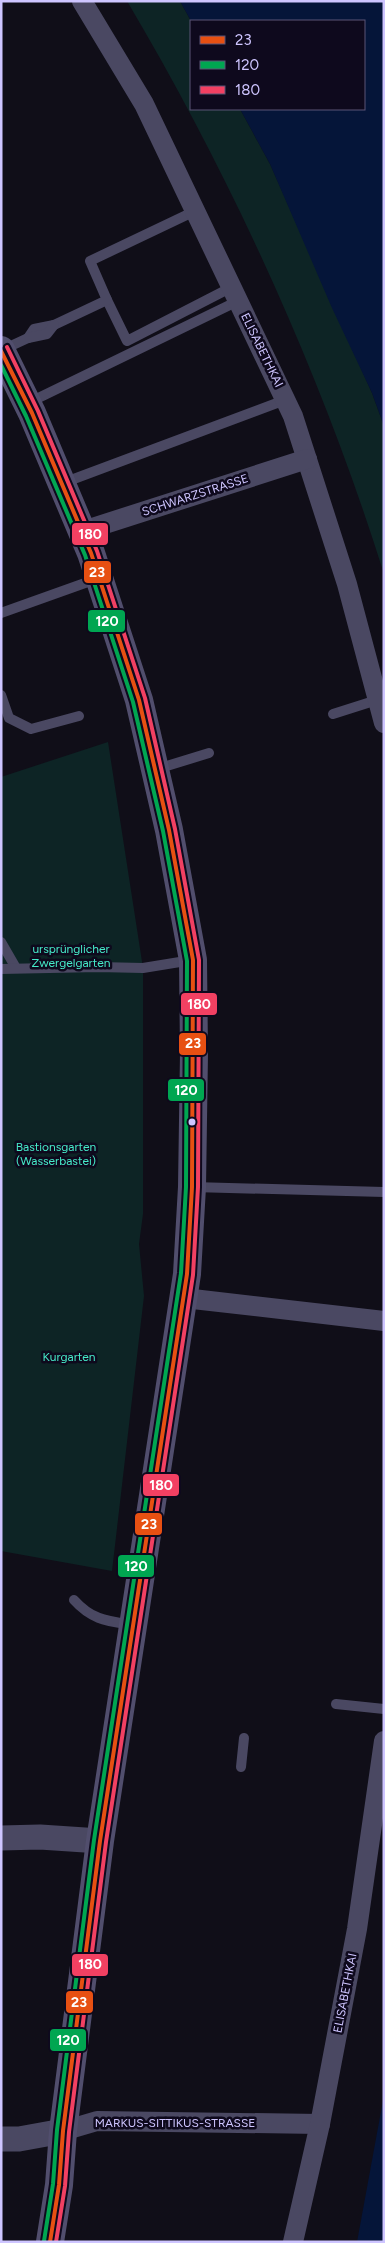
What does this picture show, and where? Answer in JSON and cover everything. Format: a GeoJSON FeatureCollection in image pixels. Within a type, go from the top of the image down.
{"type":"FeatureCollection","features":[{"type":"Feature","properties":{"kind":"main road"},"geometry":{"type":"LineString","coordinates":[[1,350],[83,531],[139,700],[156,770],[193,960],[192,1187],[184,1298],[100,1841],[62,2131],[59,2185],[50,2242]]}},
{"type":"Feature","properties":{"kind":"street","name":"ELISABETHKAI"},"geometry":{"type":"LineString","coordinates":[[82,1],[142,101],[293,416],[347,584],[384,723]]}},
{"type":"Feature","properties":{"kind":"street","name":"SCHWARZSTRASSE"},"geometry":{"type":"LineString","coordinates":[[83,531],[307,459]]}},
{"type":"Feature","properties":{"kind":"street"},"geometry":{"type":"LineString","coordinates":[[184,1298],[384,1321]]}},
{"type":"Feature","properties":{"kind":"street","name":"ELISABETHKAI"},"geometry":{"type":"LineString","coordinates":[[293,2242],[320,2124],[357,1929],[384,1741]]}},
{"type":"Feature","properties":{"kind":"street"},"geometry":{"type":"LineString","coordinates":[[1,1838],[40,1837],[100,1841]]}},
{"type":"Feature","properties":{"kind":"street","name":"MARKUS-SITTIKUS-STRASSE"},"geometry":{"type":"LineString","coordinates":[[1,2139],[19,2139],[62,2131],[97,2121],[320,2124]]}},
{"type":"Feature","properties":{"kind":"lane"},"geometry":{"type":"LineString","coordinates":[[195,211],[90,261],[106,298],[127,341],[235,294]]}},
{"type":"Feature","properties":{"kind":"lane"},"geometry":{"type":"LineString","coordinates":[[27,404],[235,294]]}},
{"type":"Feature","properties":{"kind":"lane"},"geometry":{"type":"LineString","coordinates":[[1,350],[28,338],[34,329],[54,325],[107,300],[106,298]]}},
{"type":"Feature","properties":{"kind":"lane"},"geometry":{"type":"LineString","coordinates":[[62,483],[285,400]]}},
{"type":"Feature","properties":{"kind":"lane"},"geometry":{"type":"LineString","coordinates":[[1,613],[100,578]]}},
{"type":"Feature","properties":{"kind":"lane"},"geometry":{"type":"LineString","coordinates":[[1,695],[8,718],[31,729],[79,716]]}},
{"type":"Feature","properties":{"kind":"lane"},"geometry":{"type":"LineString","coordinates":[[333,714],[377,700]]}},
{"type":"Feature","properties":{"kind":"lane"},"geometry":{"type":"LineString","coordinates":[[156,770],[209,753]]}},
{"type":"Feature","properties":{"kind":"lane"},"geometry":{"type":"LineString","coordinates":[[1,942],[16,968]]}},
{"type":"Feature","properties":{"kind":"lane"},"geometry":{"type":"LineString","coordinates":[[1,969],[143,968],[193,960]]}},
{"type":"Feature","properties":{"kind":"lane"},"geometry":{"type":"LineString","coordinates":[[192,1187],[384,1192]]}},
{"type":"Feature","properties":{"kind":"lane"},"geometry":{"type":"LineString","coordinates":[[74,1600],[89,1615],[102,1620],[132,1625]]}},
{"type":"Feature","properties":{"kind":"lane"},"geometry":{"type":"LineString","coordinates":[[336,1704],[384,1709]]}},
{"type":"Feature","properties":{"kind":"lane"},"geometry":{"type":"LineString","coordinates":[[241,1767],[244,1738]]}},
{"type":"Feature","properties":{"kind":"green space"},"geometry":{"type":"Polygon","coordinates":[[[127,1],[180,1],[190,20],[190,110],[241,110],[270,164],[372,393],[384,426],[384,574],[333,426],[272,280],[239,209],[166,69],[127,1]]]}},
{"type":"Feature","properties":{"kind":"green space"},"geometry":{"type":"Polygon","coordinates":[[[108,742],[143,968],[143,1214],[139,1244],[144,1296],[112,1571],[1,1551],[1,777],[108,742]]]}},
{"type":"Feature","properties":{"kind":"water"},"geometry":{"type":"Polygon","coordinates":[[[180,1],[384,1],[384,426],[372,393],[332,308],[270,164],[241,110],[365,110],[365,20],[190,20],[180,1]]]}},
{"type":"Feature","properties":{"kind":"water"},"geometry":{"type":"Polygon","coordinates":[[[384,2095],[384,2242],[357,2242],[384,2095]]]}},
{"type":"Feature","properties":{"kind":"transit line","name":"180"},"geometry":{"type":"LineString","coordinates":[[7,347],[38,411],[97,551],[145,698],[175,829],[199,960],[198,1187],[193,1275],[106,1842],[69,2132],[65,2186],[56,2242]]}},
{"type":"Feature","properties":{"kind":"transit line","name":"23"},"geometry":{"type":"LineString","coordinates":[[1,351],[32,413],[91,553],[139,700],[169,830],[193,960],[192,1187],[187,1274],[100,1841],[63,2131],[59,2185],[50,2242]]}},
{"type":"Feature","properties":{"kind":"transit line","name":"120"},"geometry":{"type":"LineString","coordinates":[[1,365],[26,416],[85,555],[133,702],[163,831],[187,961],[186,1187],[181,1273],[94,1840],[57,2130],[53,2184],[44,2241]]}},
{"type":"Feature","properties":{"kind":"park label","name":"ursprünglicher Zwergelgarten"},"geometry":{"type":"Point","coordinates":[71,956]}},
{"type":"Feature","properties":{"kind":"park label","name":"Bastionsgarten (Wasserbastei)"},"geometry":{"type":"Point","coordinates":[56,1154]}},
{"type":"Feature","properties":{"kind":"park label","name":"Kurgarten"},"geometry":{"type":"Point","coordinates":[69,1357]}}]}
